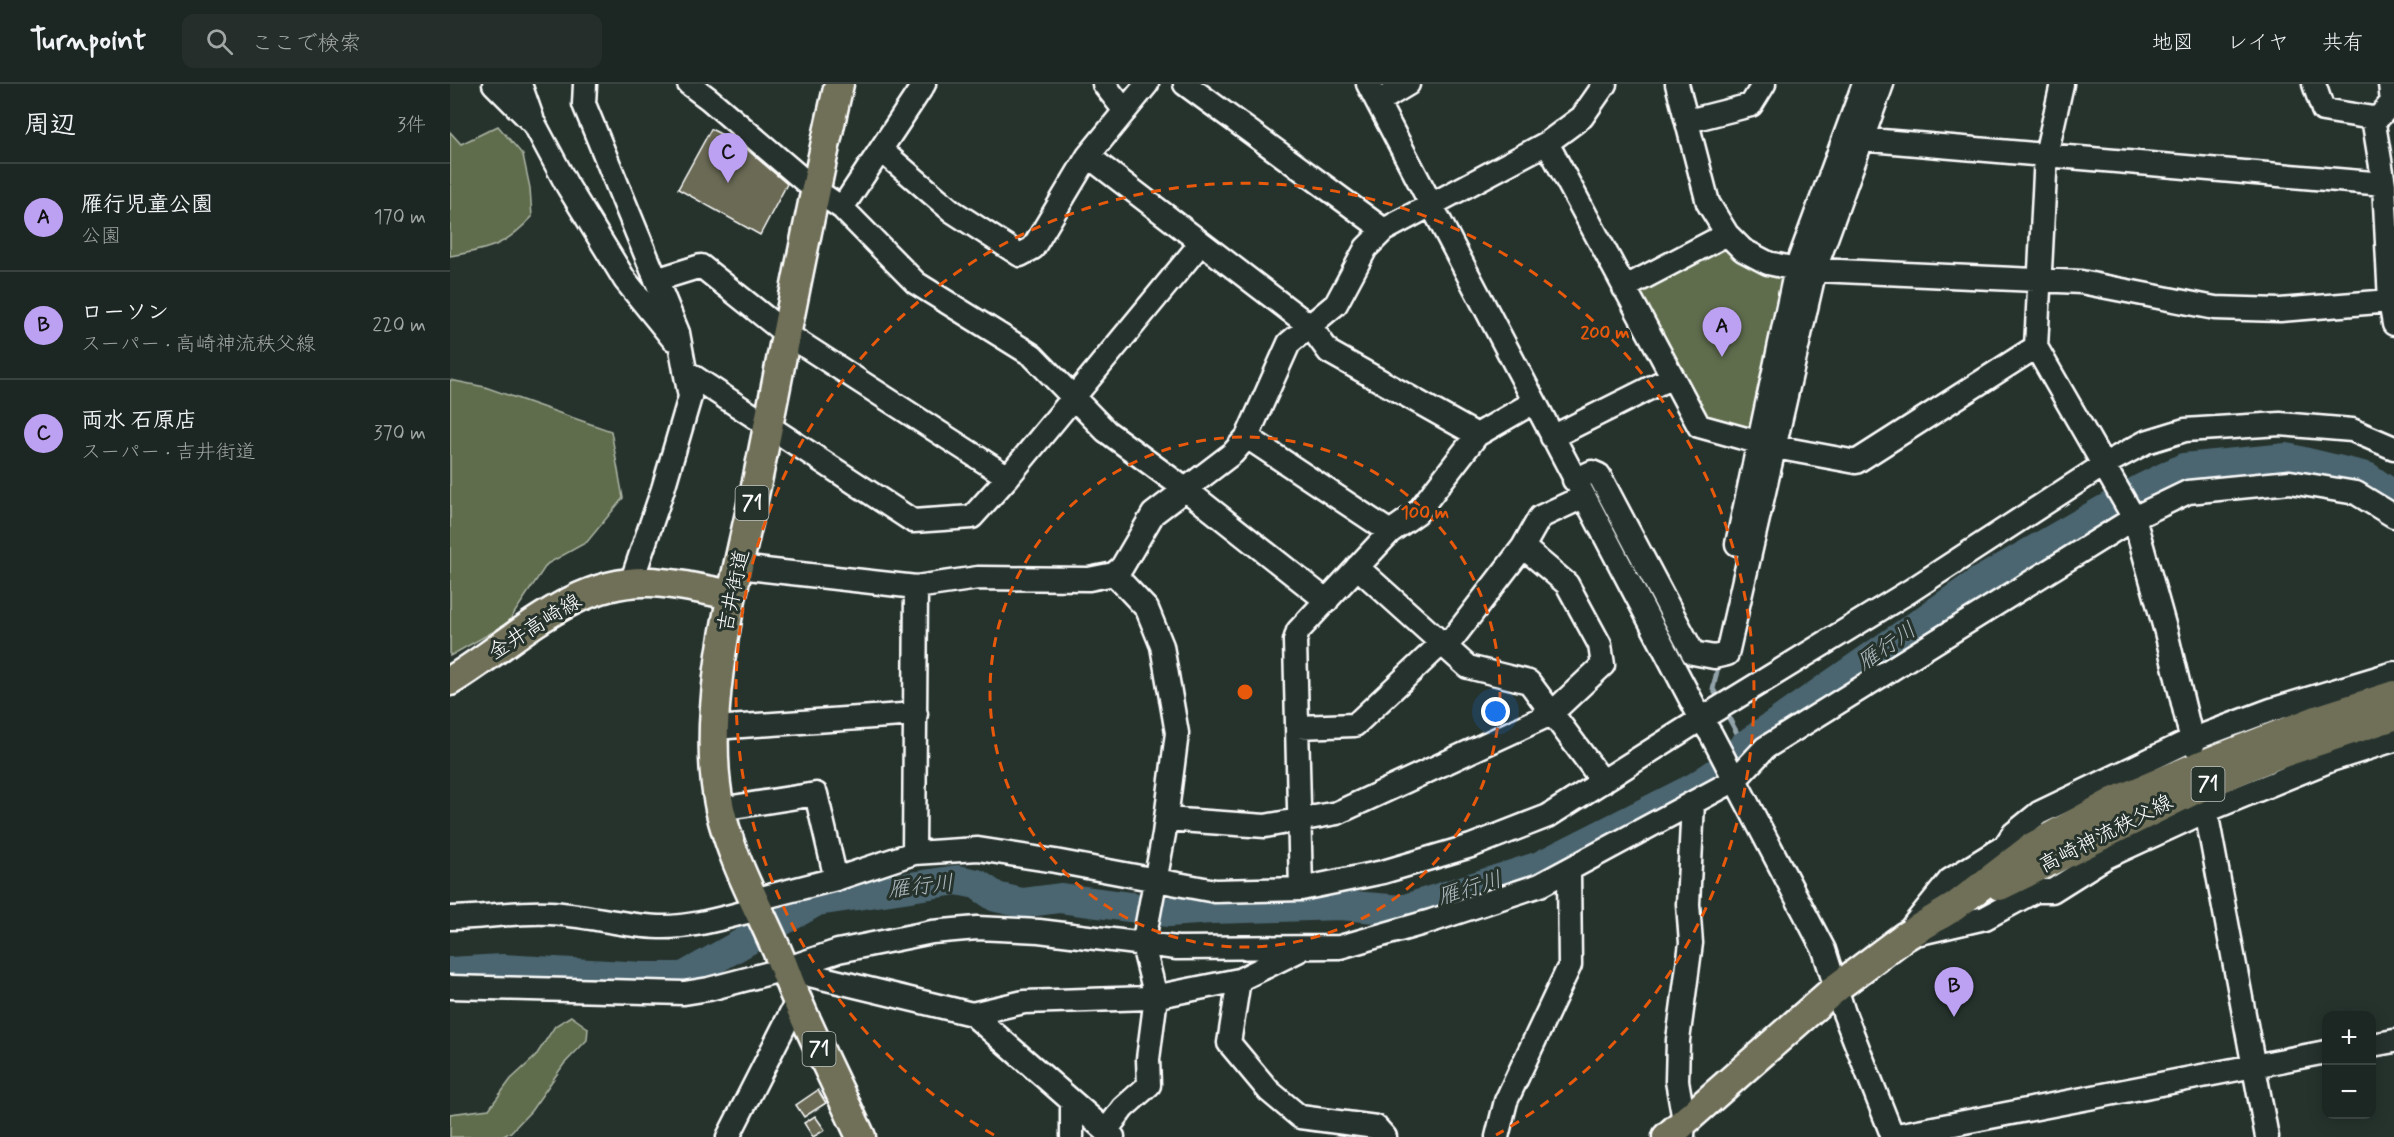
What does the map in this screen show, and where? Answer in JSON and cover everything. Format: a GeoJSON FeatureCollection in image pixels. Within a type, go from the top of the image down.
{"type":"FeatureCollection","features":[{"type":"Feature","properties":{"kind":"main road","name":"吉井街道"},"geometry":{"type":"LineString","coordinates":[[758,909],[734,856],[720,809],[714,771],[714,728],[719,666],[814,189],[839,84]]}},
{"type":"Feature","properties":{"kind":"main road","name":"金井高崎線"},"geometry":{"type":"LineString","coordinates":[[450,681],[578,597],[599,589],[648,582],[732,595]]}},
{"type":"Feature","properties":{"kind":"main road","name":"高崎神流秩父線"},"geometry":{"type":"LineString","coordinates":[[1954,907],[2032,847],[2113,802],[2263,739],[2394,695]]}},
{"type":"Feature","properties":{"kind":"main road","name":"高崎神流秩父線"},"geometry":{"type":"LineString","coordinates":[[1678,1131],[1836,988],[1904,937],[1954,907],[2031,872],[2206,784],[2268,758],[2394,716]]}},
{"type":"Feature","properties":{"kind":"main road","name":"71"},"geometry":{"type":"LineString","coordinates":[[758,909],[797,1001],[861,1137]]}},
{"type":"Feature","properties":{"kind":"street"},"geometry":{"type":"LineString","coordinates":[[494,84],[535,125]]}},
{"type":"Feature","properties":{"kind":"street"},"geometry":{"type":"LineString","coordinates":[[520,84],[535,125],[567,185],[624,280],[683,361],[768,426],[914,521],[972,517],[1008,477],[1201,243]]}},
{"type":"Feature","properties":{"kind":"street"},"geometry":{"type":"LineString","coordinates":[[585,84],[584,104],[678,333],[690,397],[663,489],[631,584]]}},
{"type":"Feature","properties":{"kind":"street"},"geometry":{"type":"LineString","coordinates":[[689,84],[716,91],[814,189],[842,208],[915,284],[1032,355],[1106,431],[1185,489],[1327,601]]}},
{"type":"Feature","properties":{"kind":"street"},"geometry":{"type":"LineString","coordinates":[[842,208],[924,84]]}},
{"type":"Feature","properties":{"kind":"street"},"geometry":{"type":"LineString","coordinates":[[1104,84],[1125,111]]}},
{"type":"Feature","properties":{"kind":"street"},"geometry":{"type":"LineString","coordinates":[[881,150],[952,211],[1020,255],[1032,248],[1088,156],[1147,84]]}},
{"type":"Feature","properties":{"kind":"street"},"geometry":{"type":"LineString","coordinates":[[1185,84],[1384,230]]}},
{"type":"Feature","properties":{"kind":"street"},"geometry":{"type":"LineString","coordinates":[[1408,84],[1373,93],[1552,437],[1822,946],[1892,1137],[2322,1053]]}},
{"type":"Feature","properties":{"kind":"street"},"geometry":{"type":"LineString","coordinates":[[740,567],[916,587],[978,578],[1089,579],[1114,574],[1122,567],[1153,514],[1233,453],[1247,437],[1289,343],[1336,304],[1366,248],[1384,230],[1547,142],[1582,117],[1605,84]]}},
{"type":"Feature","properties":{"kind":"street"},"geometry":{"type":"LineString","coordinates":[[1677,84],[1708,203],[1727,234],[1743,250],[1760,258],[1805,269],[2081,282],[2215,308],[2280,310],[2390,301]]}},
{"type":"Feature","properties":{"kind":"street"},"geometry":{"type":"LineString","coordinates":[[1688,121],[1751,105],[1764,84]]}},
{"type":"Feature","properties":{"kind":"street"},"geometry":{"type":"LineString","coordinates":[[1853,138],[1864,84]]}},
{"type":"Feature","properties":{"kind":"street"},"geometry":{"type":"LineString","coordinates":[[1297,727],[1355,725],[1442,643],[1453,638],[1523,547],[1540,517],[1579,488],[1592,472],[1599,475],[1693,653],[1714,657],[1767,444],[1805,269],[1853,138],[1882,84]]}},
{"type":"Feature","properties":{"kind":"street"},"geometry":{"type":"LineString","coordinates":[[2062,84],[2046,155],[2036,347],[2134,518],[2166,632],[2192,742]]}},
{"type":"Feature","properties":{"kind":"street"},"geometry":{"type":"LineString","coordinates":[[2314,84],[2323,110],[2331,113],[2373,117],[2380,116],[2392,102],[2390,84]]}},
{"type":"Feature","properties":{"kind":"street"},"geometry":{"type":"LineString","coordinates":[[2373,117],[2384,184],[2390,301],[2394,324]]}},
{"type":"Feature","properties":{"kind":"street"},"geometry":{"type":"LineString","coordinates":[[1853,138],[2384,184]]}},
{"type":"Feature","properties":{"kind":"street"},"geometry":{"type":"LineString","coordinates":[[1547,142],[1699,426],[1767,444],[1856,462],[2036,347]]}},
{"type":"Feature","properties":{"kind":"street"},"geometry":{"type":"LineString","coordinates":[[1088,156],[1310,326],[1329,352],[1477,435]]}},
{"type":"Feature","properties":{"kind":"street"},"geometry":{"type":"LineString","coordinates":[[1624,288],[1727,234]]}},
{"type":"Feature","properties":{"kind":"street"},"geometry":{"type":"LineString","coordinates":[[656,280],[701,267],[785,333],[1008,477]]}},
{"type":"Feature","properties":{"kind":"street"},"geometry":{"type":"LineString","coordinates":[[1552,437],[1672,377]]}},
{"type":"Feature","properties":{"kind":"street"},"geometry":{"type":"LineString","coordinates":[[1301,889],[1295,641],[1298,631],[1390,532],[1417,513],[1477,435],[1534,402]]}},
{"type":"Feature","properties":{"kind":"street"},"geometry":{"type":"LineString","coordinates":[[450,918],[502,913],[554,913],[620,924],[685,926],[758,909],[836,879],[914,853],[978,849],[1215,891],[1301,889],[1383,872],[1471,846],[1548,816],[1910,591],[2105,464],[2146,442],[2175,433],[2235,426],[2280,424],[2352,430],[2394,448]]}},
{"type":"Feature","properties":{"kind":"street"},"geometry":{"type":"LineString","coordinates":[[1247,437],[1390,532]]}},
{"type":"Feature","properties":{"kind":"street"},"geometry":{"type":"LineString","coordinates":[[450,987],[684,993],[709,989],[783,965],[838,951],[932,933],[977,928],[1039,931],[1177,948],[1340,947],[1431,921],[1540,885],[1569,871],[1734,780],[1765,748],[2134,518],[2188,492],[2290,482],[2356,493],[2394,516]]}},
{"type":"Feature","properties":{"kind":"street"},"geometry":{"type":"LineString","coordinates":[[1166,819],[1265,826],[1337,813],[1551,714],[1604,665],[1600,645],[1567,584],[1523,547]]}},
{"type":"Feature","properties":{"kind":"street"},"geometry":{"type":"LineString","coordinates":[[1357,567],[1468,667],[1529,682],[1603,782]]}},
{"type":"Feature","properties":{"kind":"street"},"geometry":{"type":"LineString","coordinates":[[783,965],[972,1014],[1110,1134],[1123,1108],[1149,1085],[1148,1059],[1156,997],[1143,945],[1166,819],[1177,733],[1162,646],[1147,609],[1114,574]]}},
{"type":"Feature","properties":{"kind":"street"},"geometry":{"type":"LineString","coordinates":[[914,853],[916,587]]}},
{"type":"Feature","properties":{"kind":"street"},"geometry":{"type":"LineString","coordinates":[[1904,937],[1950,880],[2005,846],[2013,834],[2039,813],[2192,742],[2271,710],[2394,673]]}},
{"type":"Feature","properties":{"kind":"street"},"geometry":{"type":"LineString","coordinates":[[714,728],[916,714]]}},
{"type":"Feature","properties":{"kind":"street"},"geometry":{"type":"LineString","coordinates":[[1904,937],[1985,918],[2035,891],[2052,891],[2106,857],[2206,805],[2394,740]]}},
{"type":"Feature","properties":{"kind":"street"},"geometry":{"type":"LineString","coordinates":[[720,809],[816,794],[836,879]]}},
{"type":"Feature","properties":{"kind":"street"},"geometry":{"type":"LineString","coordinates":[[1678,1131],[1678,1040],[1691,944],[1688,904],[1693,803]]}},
{"type":"Feature","properties":{"kind":"street"},"geometry":{"type":"LineString","coordinates":[[2206,805],[2267,1137]]}},
{"type":"Feature","properties":{"kind":"street"},"geometry":{"type":"LineString","coordinates":[[1497,1137],[1506,1101],[1570,965],[1569,871]]}},
{"type":"Feature","properties":{"kind":"street"},"geometry":{"type":"LineString","coordinates":[[972,1014],[1024,1002],[1099,1001],[1156,997],[1239,980],[1304,948]]}},
{"type":"Feature","properties":{"kind":"street"},"geometry":{"type":"LineString","coordinates":[[1239,980],[1229,1042],[1269,1091],[1300,1117],[1376,1127],[1385,1137]]}},
{"type":"Feature","properties":{"kind":"street"},"geometry":{"type":"LineString","coordinates":[[728,1137],[797,1001]]}},
{"type":"Feature","properties":{"kind":"street"},"geometry":{"type":"LineString","coordinates":[[2376,1044],[2394,1041]]}},
{"type":"Feature","properties":{"kind":"street"},"geometry":{"type":"LineString","coordinates":[[1072,1102],[1072,1137]]}},
{"type":"Feature","properties":{"kind":"green space"},"geometry":{"type":"Polygon","coordinates":[[[498,126],[523,155],[530,188],[532,217],[504,241],[486,248],[450,256],[450,132],[461,144],[498,126]]]}},
{"type":"Feature","properties":{"kind":"green space"},"geometry":{"type":"Polygon","coordinates":[[[1721,246],[1784,275],[1757,425],[1750,430],[1707,419],[1638,294],[1640,286],[1721,246]]]}},
{"type":"Feature","properties":{"kind":"green space"},"geometry":{"type":"Polygon","coordinates":[[[450,380],[485,387],[611,431],[623,498],[587,542],[547,564],[507,624],[450,656],[450,380]]]}},
{"type":"Feature","properties":{"kind":"green space"},"geometry":{"type":"Polygon","coordinates":[[[571,1016],[588,1028],[587,1040],[564,1064],[531,1111],[511,1132],[502,1137],[450,1137],[450,1114],[489,1109],[511,1079],[535,1057],[555,1026],[571,1016]]]}},
{"type":"Feature","properties":{"kind":"building"},"geometry":{"type":"Polygon","coordinates":[[[711,129],[742,145],[787,184],[760,235],[678,189],[711,129]]]}},
{"type":"Feature","properties":{"kind":"building"},"geometry":{"type":"Polygon","coordinates":[[[818,1090],[826,1103],[804,1117],[796,1105],[818,1090]]]}},
{"type":"Feature","properties":{"kind":"building"},"geometry":{"type":"Polygon","coordinates":[[[815,1116],[825,1130],[813,1137],[804,1123],[815,1116]]]}},
{"type":"Feature","properties":{"kind":"waterway","name":"雁行川"},"geometry":{"type":"LineString","coordinates":[[450,972],[502,969],[683,977],[817,901],[957,880],[977,884],[996,897],[1022,903],[1060,898],[1169,912],[1340,905],[1402,910],[1540,866],[1696,787],[1718,772],[1744,746],[1979,582],[2139,490],[2184,468],[2287,458],[2367,477],[2394,496]]}},
{"type":"Feature","properties":{"kind":"waterway"},"geometry":{"type":"LineString","coordinates":[[1719,662],[1713,689],[1720,701]]}},
{"type":"Feature","properties":{"kind":"waterway"},"geometry":{"type":"LineString","coordinates":[[1724,709],[1744,746]]}},
{"type":"Feature","properties":{"kind":"place","name":"両水 石原店"},"geometry":{"type":"Point","coordinates":[728,183]}},
{"type":"Feature","properties":{"kind":"place","name":"雁行児童公園"},"geometry":{"type":"Point","coordinates":[1722,357]}},
{"type":"Feature","properties":{"kind":"place","name":"ローソン"},"geometry":{"type":"Point","coordinates":[1954,1017]}}]}
